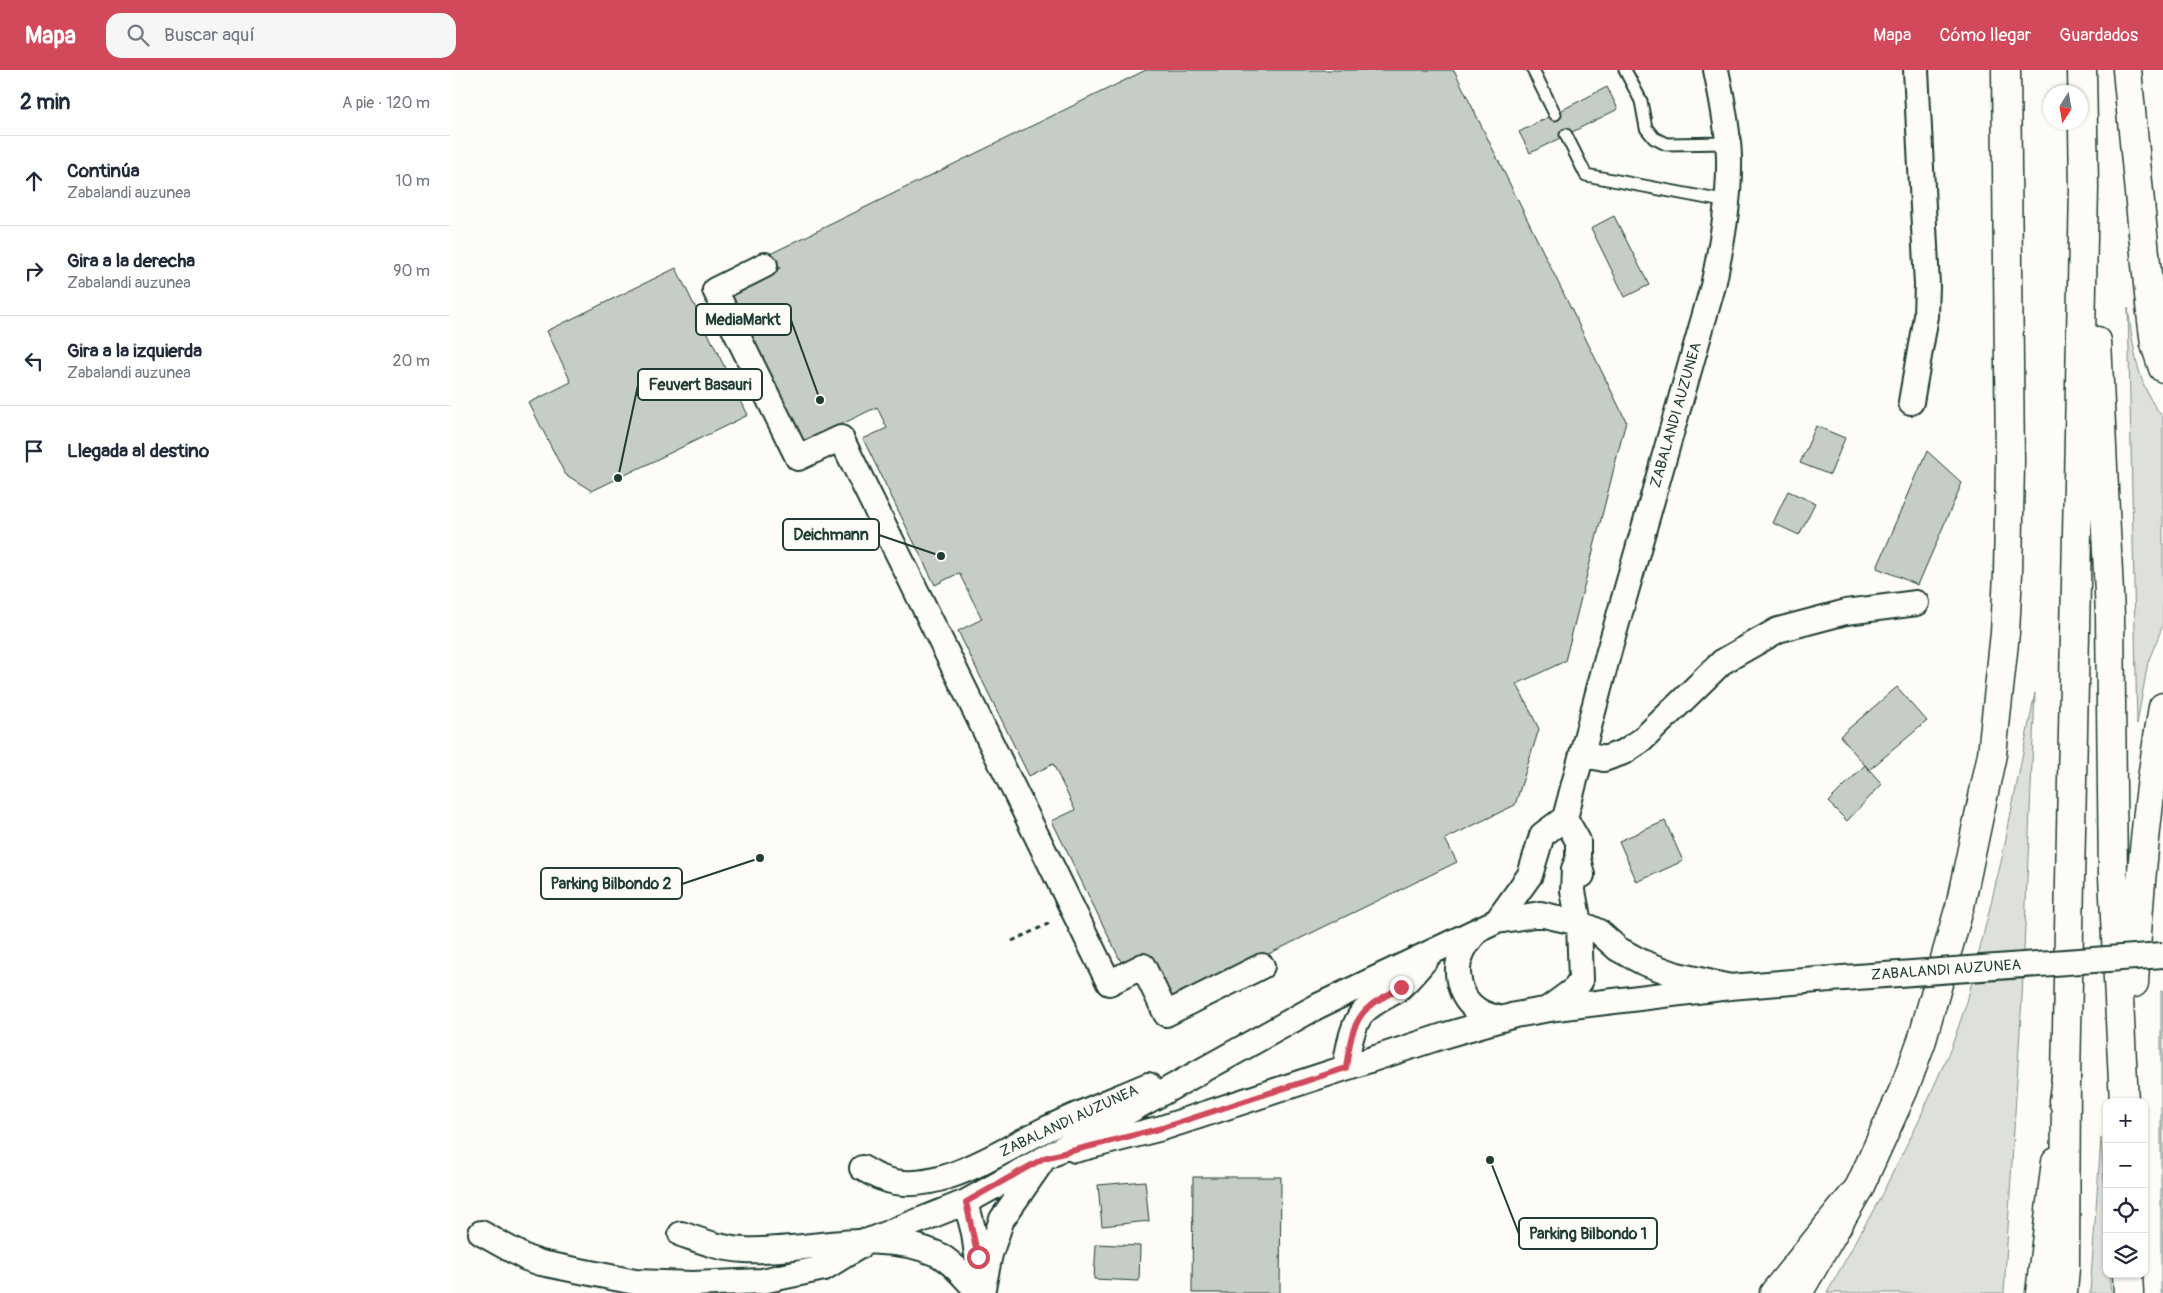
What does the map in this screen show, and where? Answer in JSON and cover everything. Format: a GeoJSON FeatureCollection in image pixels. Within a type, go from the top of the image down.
{"type":"FeatureCollection","features":[{"type":"Feature","properties":{"kind":"main road"},"geometry":{"type":"LineString","coordinates":[[2063,1293],[2065,1268],[2066,1078],[2084,187],[2082,70]]}},
{"type":"Feature","properties":{"kind":"main road"},"geometry":{"type":"LineString","coordinates":[[2127,70],[2150,305],[2155,344],[2163,368]]}},
{"type":"Feature","properties":{"kind":"main road"},"geometry":{"type":"LineString","coordinates":[[1798,1293],[1858,1188],[1904,1089],[1922,1040],[1960,906],[1992,754],[2005,633],[2008,564],[2010,462],[2006,76]]}},
{"type":"Feature","properties":{"kind":"main road"},"geometry":{"type":"LineString","coordinates":[[2084,187],[2094,268],[2110,615],[2113,876],[2124,1098]]}},
{"type":"Feature","properties":{"kind":"main road"},"geometry":{"type":"LineString","coordinates":[[2128,1098],[2140,884],[2154,761],[2163,707]]}},
{"type":"Feature","properties":{"kind":"main road"},"geometry":{"type":"LineString","coordinates":[[2040,1293],[2066,1078]]}},
{"type":"Feature","properties":{"kind":"main road"},"geometry":{"type":"LineString","coordinates":[[1774,1293],[1858,1188]]}},
{"type":"Feature","properties":{"kind":"main road"},"geometry":{"type":"LineString","coordinates":[[2128,1278],[2129,1293]]}},
{"type":"Feature","properties":{"kind":"street","name":"ZABALANDI AUZUNEA"},"geometry":{"type":"LineString","coordinates":[[1544,1011],[1565,998],[1581,980],[1589,928],[1589,904],[1578,860],[1578,841],[1565,818],[1713,286],[1722,246],[1728,202],[1728,143],[1726,120],[1716,70]]}},
{"type":"Feature","properties":{"kind":"street"},"geometry":{"type":"LineString","coordinates":[[1912,402],[1926,316],[1927,285],[1916,70]]}},
{"type":"Feature","properties":{"kind":"street"},"geometry":{"type":"LineString","coordinates":[[765,265],[716,290],[798,458],[840,438],[1108,983],[1142,966],[1166,1014],[1262,966]]}},
{"type":"Feature","properties":{"kind":"street"},"geometry":{"type":"LineString","coordinates":[[1582,754],[1604,759],[1624,752],[1642,740],[1722,662],[1778,630],[1846,612],[1917,603]]}},
{"type":"Feature","properties":{"kind":"street"},"geometry":{"type":"LineString","coordinates":[[1502,1019],[1486,1015],[1475,1008],[1465,997],[1460,986],[1458,966],[1462,953],[1530,875],[1542,835],[1565,818]]}},
{"type":"Feature","properties":{"kind":"street","name":"ZABALANDI AUZUNEA"},"geometry":{"type":"LineString","coordinates":[[481,1233],[526,1258],[541,1263],[635,1282],[693,1284],[762,1281],[824,1268],[868,1241],[966,1202],[1273,1030],[1435,949],[1487,926],[1540,914],[1589,928],[1618,949],[1642,962],[1677,975],[1730,987]]}},
{"type":"Feature","properties":{"kind":"street","name":"ZABALANDI AUZUNEA"},"geometry":{"type":"LineString","coordinates":[[1346,1068],[1352,1036],[1361,1015],[1372,1005],[1401,987],[1435,949]]}},
{"type":"Feature","properties":{"kind":"street","name":"ZABALANDI AUZUNEA"},"geometry":{"type":"LineString","coordinates":[[681,1234],[715,1246],[742,1250],[773,1250],[868,1241],[916,1246],[939,1255],[981,1293],[990,1254],[1002,1219],[1044,1158],[1162,1128],[1502,1019],[1544,1011],[1730,987],[2163,955]]}},
{"type":"Feature","properties":{"kind":"street","name":"ZABALANDI AUZUNEA"},"geometry":{"type":"LineString","coordinates":[[862,1168],[883,1179],[907,1183],[940,1180],[989,1159],[1043,1130],[1273,1030]]}},
{"type":"Feature","properties":{"kind":"street"},"geometry":{"type":"LineString","coordinates":[[966,1202],[974,1234],[981,1293]]}},
{"type":"Feature","properties":{"kind":"lane"},"geometry":{"type":"LineString","coordinates":[[1533,70],[1555,114]]}},
{"type":"Feature","properties":{"kind":"lane"},"geometry":{"type":"LineString","coordinates":[[1625,70],[1641,101],[1642,116],[1646,128],[1654,138],[1666,144],[1728,143]]}},
{"type":"Feature","properties":{"kind":"lane"},"geometry":{"type":"LineString","coordinates":[[1566,135],[1586,175],[1728,202]]}},
{"type":"Feature","properties":{"kind":"path"},"geometry":{"type":"LineString","coordinates":[[1012,941],[1073,911]]}},
{"type":"Feature","properties":{"kind":"shaded area"},"geometry":{"type":"Polygon","coordinates":[[[2128,308],[2134,351],[2142,379],[2147,393],[2163,417],[2163,625],[2148,662],[2137,724],[2128,308]]]}},
{"type":"Feature","properties":{"kind":"shaded area"},"geometry":{"type":"Polygon","coordinates":[[[2035,693],[2022,998],[2004,1293],[1827,1293],[1879,1200],[1918,1122],[1951,1048],[1967,1002],[2002,858],[2035,693]]]}},
{"type":"Feature","properties":{"kind":"shaded area"},"geometry":{"type":"Polygon","coordinates":[[[2161,990],[2163,990],[2163,1293],[2161,1293],[2161,990]]]}},
{"type":"Feature","properties":{"kind":"shaded area"},"geometry":{"type":"Polygon","coordinates":[[[2101,1138],[2103,1167],[2103,1278],[2110,1278],[2112,1293],[2090,1293],[2101,1138]]]}},
{"type":"Feature","properties":{"kind":"building"},"geometry":{"type":"Polygon","coordinates":[[[1146,70],[1454,70],[1626,421],[1565,661],[1517,684],[1539,729],[1515,805],[1445,839],[1457,862],[1170,1002],[1147,954],[1123,966],[1052,821],[1075,810],[1053,764],[1029,776],[958,631],[982,619],[959,573],[935,585],[863,439],[887,428],[877,407],[803,443],[731,295],[780,268],[772,253],[1146,70]]]}},
{"type":"Feature","properties":{"kind":"building"},"geometry":{"type":"Polygon","coordinates":[[[1607,87],[1618,109],[1530,153],[1519,132],[1607,87]]]}},
{"type":"Feature","properties":{"kind":"building"},"geometry":{"type":"Polygon","coordinates":[[[1614,216],[1649,285],[1625,297],[1591,228],[1614,216]]]}},
{"type":"Feature","properties":{"kind":"building"},"geometry":{"type":"Polygon","coordinates":[[[676,268],[748,415],[592,491],[565,474],[529,403],[571,382],[547,331],[676,268]]]}},
{"type":"Feature","properties":{"kind":"building"},"geometry":{"type":"Polygon","coordinates":[[[1816,426],[1845,438],[1830,475],[1800,463],[1816,426]]]}},
{"type":"Feature","properties":{"kind":"building"},"geometry":{"type":"Polygon","coordinates":[[[1927,451],[1962,483],[1918,585],[1877,568],[1927,451]]]}},
{"type":"Feature","properties":{"kind":"building"},"geometry":{"type":"Polygon","coordinates":[[[1788,491],[1815,503],[1799,535],[1773,523],[1788,491]]]}},
{"type":"Feature","properties":{"kind":"building"},"geometry":{"type":"Polygon","coordinates":[[[1897,687],[1927,721],[1869,770],[1840,736],[1897,687]]]}},
{"type":"Feature","properties":{"kind":"building"},"geometry":{"type":"Polygon","coordinates":[[[1865,765],[1882,784],[1847,821],[1828,802],[1865,765]]]}},
{"type":"Feature","properties":{"kind":"building"},"geometry":{"type":"Polygon","coordinates":[[[1665,821],[1683,861],[1637,882],[1619,841],[1665,821]]]}},
{"type":"Feature","properties":{"kind":"building"},"geometry":{"type":"Polygon","coordinates":[[[1193,1177],[1281,1177],[1280,1293],[1192,1293],[1193,1177]]]}},
{"type":"Feature","properties":{"kind":"building"},"geometry":{"type":"Polygon","coordinates":[[[1145,1181],[1149,1221],[1102,1226],[1098,1185],[1145,1181]]]}},
{"type":"Feature","properties":{"kind":"building"},"geometry":{"type":"Polygon","coordinates":[[[1096,1244],[1140,1246],[1139,1281],[1094,1279],[1096,1244]]]}},
{"type":"Feature","properties":{"kind":"place","name":"MediaMarkt"},"geometry":{"type":"Point","coordinates":[820,400]}},
{"type":"Feature","properties":{"kind":"place","name":"Feuvert Basauri"},"geometry":{"type":"Point","coordinates":[618,478]}},
{"type":"Feature","properties":{"kind":"place","name":"Deichmann"},"geometry":{"type":"Point","coordinates":[941,556]}},
{"type":"Feature","properties":{"kind":"place","name":"Parking Bilbondo 2"},"geometry":{"type":"Point","coordinates":[760,858]}},
{"type":"Feature","properties":{"kind":"place","name":"Parking Bilbondo 1"},"geometry":{"type":"Point","coordinates":[1490,1160]}},
{"type":"Feature","properties":{"kind":"route"},"geometry":{"type":"LineString","coordinates":[[978,1257],[966,1202],[1044,1158],[1162,1128],[1346,1068],[1352,1036],[1361,1015],[1372,1005],[1401,987]]}}]}
